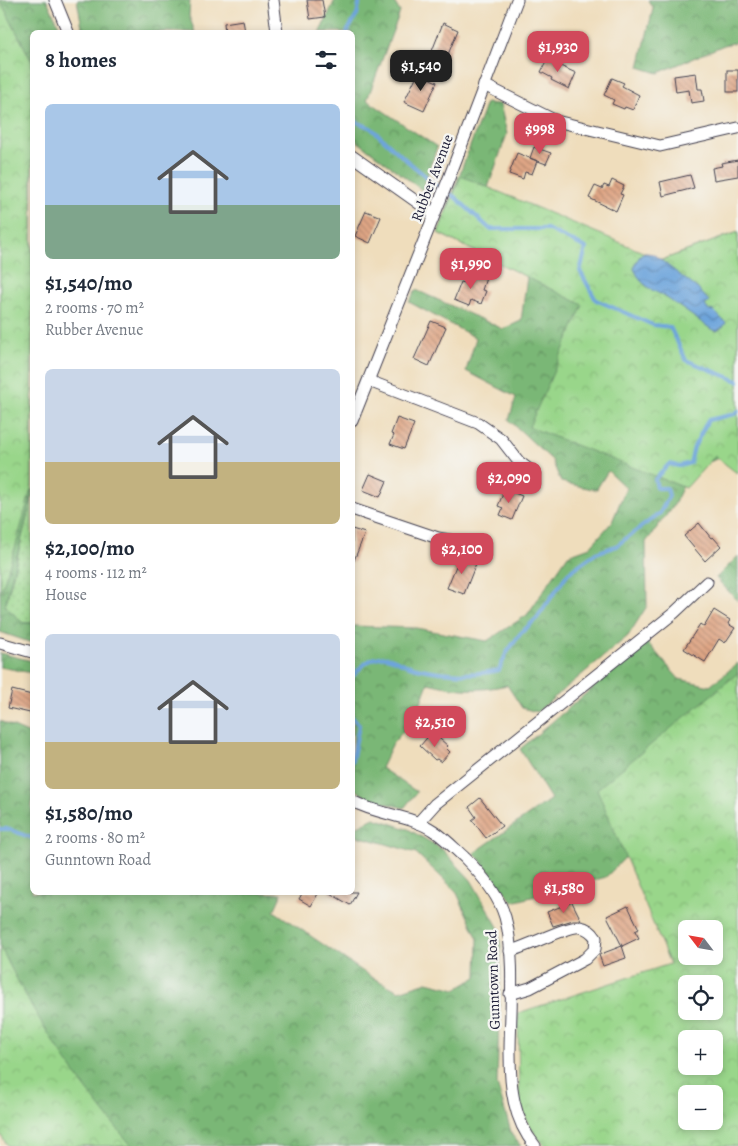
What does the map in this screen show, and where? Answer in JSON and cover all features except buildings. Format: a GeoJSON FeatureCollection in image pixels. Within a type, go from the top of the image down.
{"type":"FeatureCollection","features":[{"type":"Feature","properties":{"kind":"street"},"geometry":{"type":"LineString","coordinates":[[55,0],[67,30]]}},
{"type":"Feature","properties":{"kind":"street"},"geometry":{"type":"LineString","coordinates":[[273,0],[276,30]]}},
{"type":"Feature","properties":{"kind":"street","name":"Rubber Avenue"},"geometry":{"type":"LineString","coordinates":[[355,415],[517,0]]}},
{"type":"Feature","properties":{"kind":"street"},"geometry":{"type":"LineString","coordinates":[[484,85],[556,121],[660,146],[738,128]]}},
{"type":"Feature","properties":{"kind":"street"},"geometry":{"type":"LineString","coordinates":[[355,158],[434,214]]}},
{"type":"Feature","properties":{"kind":"street"},"geometry":{"type":"LineString","coordinates":[[369,381],[478,423],[501,439],[518,462],[535,474]]}},
{"type":"Feature","properties":{"kind":"street"},"geometry":{"type":"LineString","coordinates":[[355,510],[438,538],[472,544]]}},
{"type":"Feature","properties":{"kind":"street"},"geometry":{"type":"LineString","coordinates":[[418,823],[435,804],[674,613],[707,582]]}},
{"type":"Feature","properties":{"kind":"street"},"geometry":{"type":"LineString","coordinates":[[0,643],[30,651]]}},
{"type":"Feature","properties":{"kind":"street","name":"Gunntown Road"},"geometry":{"type":"LineString","coordinates":[[355,802],[418,823],[434,831],[468,862],[489,888],[505,916],[510,951],[510,1076],[512,1098],[520,1120],[535,1146]]}},
{"type":"Feature","properties":{"kind":"street"},"geometry":{"type":"LineString","coordinates":[[510,951],[578,927],[589,930],[596,938],[595,948],[585,959],[530,988],[510,994]]}},
{"type":"Feature","properties":{"kind":"green space"},"geometry":{"type":"Polygon","coordinates":[[[0,0],[47,0],[61,30],[30,30],[30,504],[5,606],[23,623],[30,623],[30,642],[0,632],[0,0]]]}},
{"type":"Feature","properties":{"kind":"green space"},"geometry":{"type":"Polygon","coordinates":[[[0,0],[30,58],[30,493],[0,594],[0,0]]]}},
{"type":"Feature","properties":{"kind":"green space"},"geometry":{"type":"Polygon","coordinates":[[[77,0],[190,0],[189,16],[194,30],[83,30],[77,0]]]}},
{"type":"Feature","properties":{"kind":"green space"},"geometry":{"type":"Polygon","coordinates":[[[335,0],[393,0],[400,12],[367,100],[437,147],[422,190],[355,140],[355,30],[321,30],[335,0]]]}},
{"type":"Feature","properties":{"kind":"green space"},"geometry":{"type":"Polygon","coordinates":[[[648,0],[738,0],[738,42],[724,45],[658,73],[639,67],[653,9],[648,0]]]}},
{"type":"Feature","properties":{"kind":"green space"},"geometry":{"type":"Polygon","coordinates":[[[486,103],[500,104],[507,134],[485,196],[622,262],[662,260],[738,232],[738,449],[690,471],[674,505],[646,542],[647,606],[628,636],[537,712],[522,708],[507,685],[486,689],[467,689],[428,683],[415,718],[393,743],[381,768],[417,792],[404,808],[369,799],[355,789],[355,626],[416,628],[487,641],[527,615],[568,555],[590,547],[612,522],[626,488],[608,471],[596,490],[561,482],[552,460],[509,420],[516,397],[466,371],[476,338],[409,302],[416,290],[503,329],[521,321],[527,277],[438,233],[486,103]]]}},
{"type":"Feature","properties":{"kind":"green space"},"geometry":{"type":"Polygon","coordinates":[[[461,176],[662,260],[738,232],[738,474],[715,456],[686,488],[529,427],[583,305],[438,233],[461,176]]]}},
{"type":"Feature","properties":{"kind":"green space"},"geometry":{"type":"Polygon","coordinates":[[[30,504],[30,623],[23,623],[5,607],[30,504]]]}},
{"type":"Feature","properties":{"kind":"green space"},"geometry":{"type":"Polygon","coordinates":[[[738,556],[738,601],[716,578],[738,556]]]}},
{"type":"Feature","properties":{"kind":"green space"},"geometry":{"type":"Polygon","coordinates":[[[647,642],[679,679],[710,686],[738,663],[738,694],[651,831],[606,877],[513,902],[474,853],[551,799],[520,749],[647,642]]]}},
{"type":"Feature","properties":{"kind":"green space"},"geometry":{"type":"Polygon","coordinates":[[[0,653],[30,660],[30,673],[0,667],[0,653]]]}},
{"type":"Feature","properties":{"kind":"green space"},"geometry":{"type":"Polygon","coordinates":[[[738,673],[738,1146],[545,1146],[530,1128],[519,1100],[518,1013],[670,964],[597,789],[738,673]]]}},
{"type":"Feature","properties":{"kind":"green space"},"geometry":{"type":"Polygon","coordinates":[[[0,721],[30,734],[30,895],[281,895],[274,911],[371,977],[399,991],[427,982],[456,989],[477,977],[478,939],[456,891],[416,853],[357,836],[356,827],[374,818],[408,829],[442,849],[471,880],[498,927],[501,947],[497,1084],[512,1135],[521,1146],[74,1146],[0,1044],[0,721]]]}},
{"type":"Feature","properties":{"kind":"green space"},"geometry":{"type":"Polygon","coordinates":[[[0,946],[28,999],[59,1050],[94,1099],[132,1146],[8,1146],[0,1134],[0,946]]]}},
{"type":"Feature","properties":{"kind":"water"},"geometry":{"type":"Polygon","coordinates":[[[641,254],[653,254],[698,289],[710,302],[705,305],[708,310],[714,311],[726,323],[724,326],[717,331],[711,329],[664,296],[650,289],[640,280],[634,269],[635,264],[641,254]]]}},
{"type":"Feature","properties":{"kind":"waterway"},"geometry":{"type":"LineString","coordinates":[[348,30],[357,15],[360,0]]}},
{"type":"Feature","properties":{"kind":"waterway"},"geometry":{"type":"LineString","coordinates":[[355,121],[371,128],[436,185],[455,197],[490,229],[547,229],[586,248],[580,271],[596,300],[653,325],[670,327],[686,360],[738,381]]}},
{"type":"Feature","properties":{"kind":"waterway"},"geometry":{"type":"LineString","coordinates":[[355,674],[368,662],[375,658],[383,657],[416,668],[440,672],[465,674],[499,670],[506,654],[520,634],[537,618],[568,573],[596,553],[616,546],[660,513],[669,496],[667,488],[657,488],[655,479],[669,464],[679,466],[690,463],[694,447],[708,420],[735,414],[738,411]]}},
{"type":"Feature","properties":{"kind":"waterway"},"geometry":{"type":"LineString","coordinates":[[355,720],[359,725],[355,746]]}},
{"type":"Feature","properties":{"kind":"waterway"},"geometry":{"type":"LineString","coordinates":[[0,829],[8,829],[30,837]]}}]}
